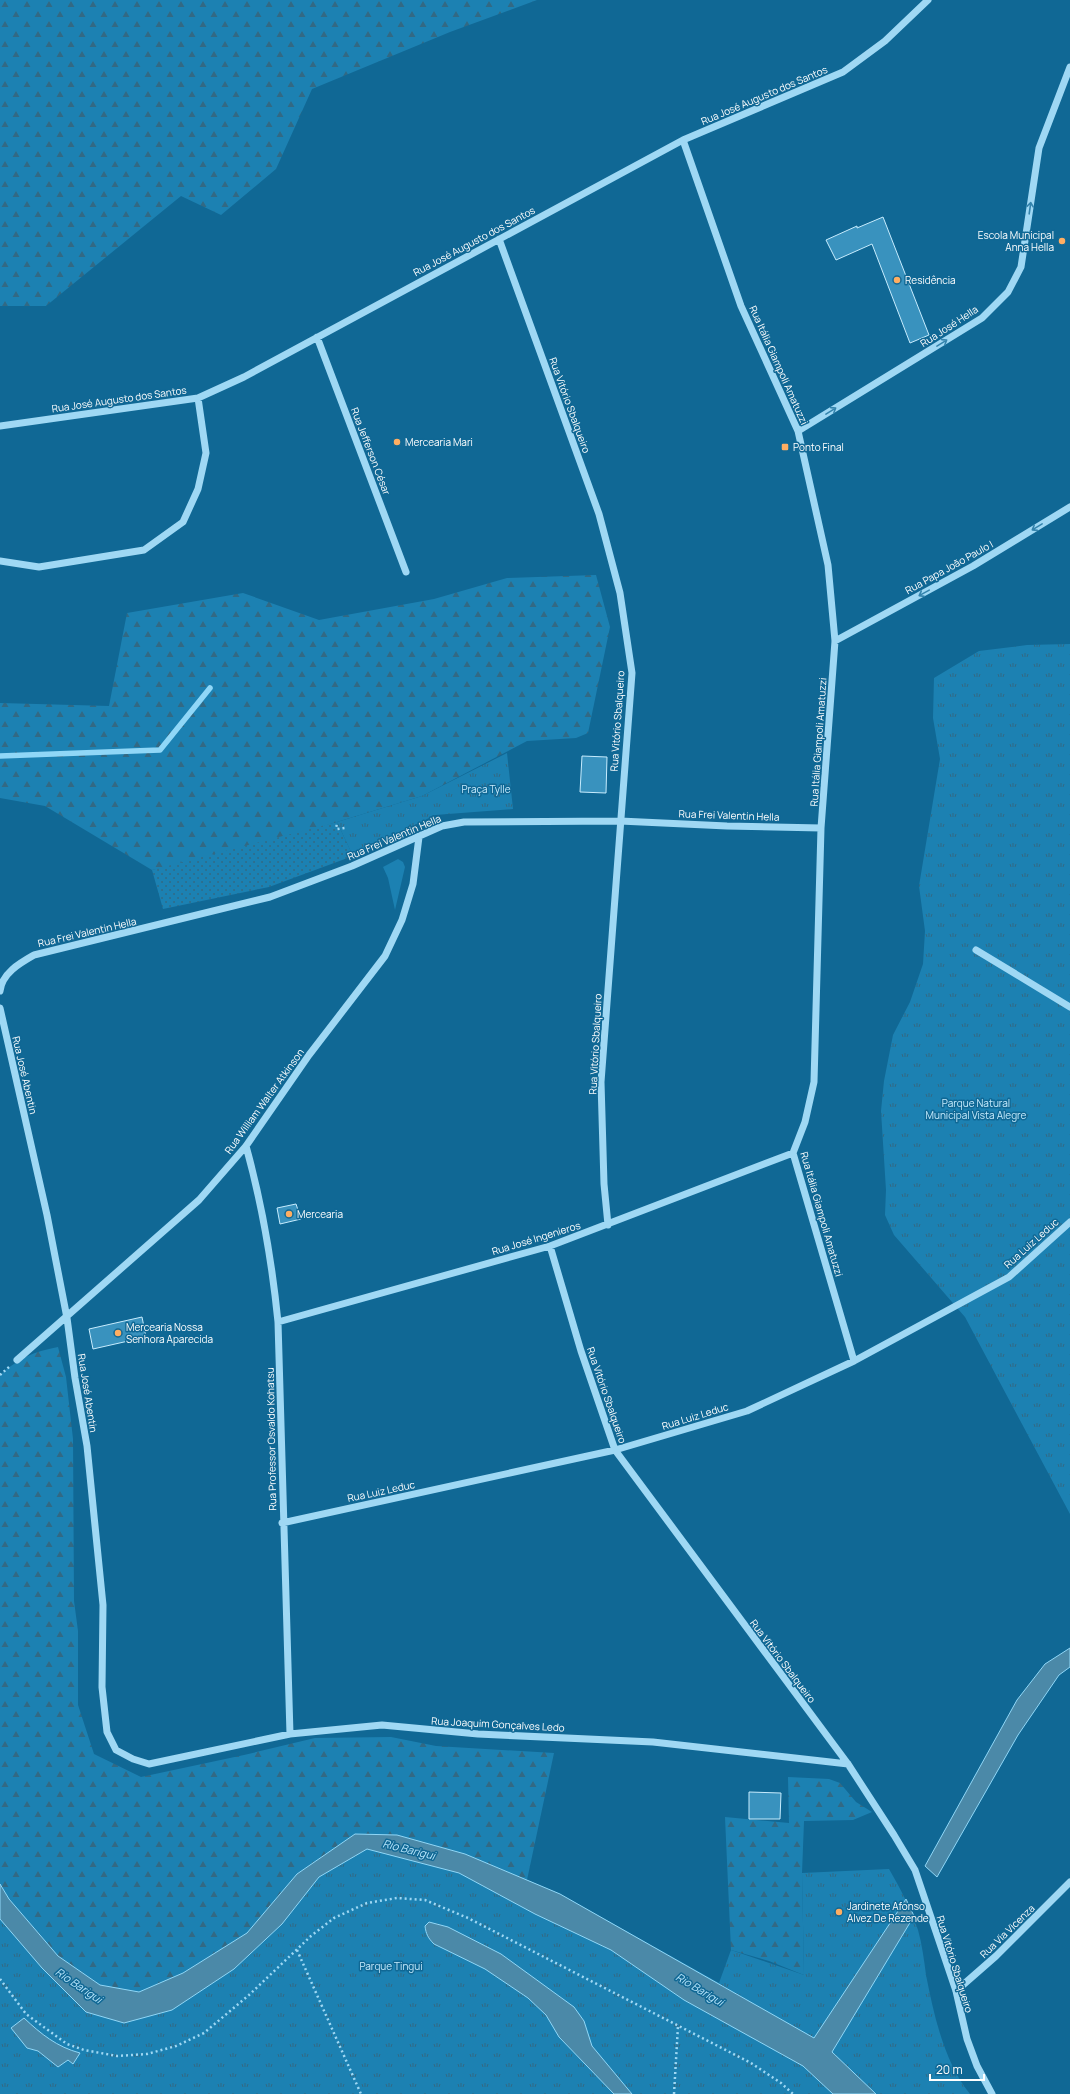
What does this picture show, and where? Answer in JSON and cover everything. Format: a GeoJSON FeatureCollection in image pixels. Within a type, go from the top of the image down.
{"type":"FeatureCollection","features":[{"type":"Feature","properties":{"kind":"street","name":"Rua José Augusto dos Santos"},"geometry":{"type":"LineString","coordinates":[[0,426],[198,398],[244,377],[683,140],[842,72],[885,41],[928,0]]}},
{"type":"Feature","properties":{"kind":"street","name":"Rua José Hella"},"geometry":{"type":"LineString","coordinates":[[798,431],[982,318],[1008,292],[1022,267],[1039,148],[1070,68]]}},
{"type":"Feature","properties":{"kind":"street","name":"Rua Itália Giampoli Amatuzzi"},"geometry":{"type":"LineString","coordinates":[[683,140],[741,306],[798,431],[828,565],[836,641],[821,828],[814,1082],[805,1122],[793,1153],[854,1361]]}},
{"type":"Feature","properties":{"kind":"street","name":"Rua Vitório Sbalqueiro"},"geometry":{"type":"LineString","coordinates":[[499,239],[599,514],[620,592],[632,673],[601,1082],[604,1184],[608,1225]]}},
{"type":"Feature","properties":{"kind":"street","name":"Rua Jefferson César"},"geometry":{"type":"LineString","coordinates":[[317,337],[406,572]]}},
{"type":"Feature","properties":{"kind":"street"},"geometry":{"type":"LineString","coordinates":[[0,561],[39,567],[144,550],[183,522],[198,489],[206,453],[198,398]]}},
{"type":"Feature","properties":{"kind":"street","name":"Rua Papa João Paulo I"},"geometry":{"type":"LineString","coordinates":[[836,641],[973,566],[1070,507]]}},
{"type":"Feature","properties":{"kind":"street","name":"Rua Frei Valentin Hella"},"geometry":{"type":"LineString","coordinates":[[0,987],[12,968],[34,955],[270,897],[352,866],[442,826],[464,822],[620,820],[727,826],[821,828]]}},
{"type":"Feature","properties":{"kind":"street","name":"Rua William Walter Atkinson"},"geometry":{"type":"LineString","coordinates":[[17,1360],[67,1318],[199,1200],[246,1146],[309,1055],[385,956],[402,920],[413,884],[419,837]]}},
{"type":"Feature","properties":{"kind":"street"},"geometry":{"type":"LineString","coordinates":[[976,950],[1070,1007]]}},
{"type":"Feature","properties":{"kind":"street","name":"Rua José Abentin"},"geometry":{"type":"LineString","coordinates":[[0,1008],[47,1215],[67,1318],[75,1378],[87,1446],[103,1605],[102,1687],[107,1732],[116,1750],[132,1759],[149,1764]]}},
{"type":"Feature","properties":{"kind":"street","name":"Rua Professor Osvaldo Kohatsu"},"geometry":{"type":"LineString","coordinates":[[246,1146],[256,1183],[272,1265],[278,1322],[282,1523],[290,1734]]}},
{"type":"Feature","properties":{"kind":"street","name":"Rua José Ingenieros"},"geometry":{"type":"LineString","coordinates":[[278,1322],[550,1246],[793,1153]]}},
{"type":"Feature","properties":{"kind":"street","name":"Rua Luiz Leduc"},"geometry":{"type":"LineString","coordinates":[[282,1523],[615,1450],[747,1411],[854,1361],[1009,1277],[1070,1222]]}},
{"type":"Feature","properties":{"kind":"street","name":"Rua Vitório Sbalqueiro"},"geometry":{"type":"LineString","coordinates":[[550,1246],[581,1351],[615,1450],[848,1764],[915,1870],[956,1991],[967,2039],[977,2066],[992,2094]]}},
{"type":"Feature","properties":{"kind":"street","name":"Rua Joaquim Gonçalves Ledo"},"geometry":{"type":"LineString","coordinates":[[149,1764],[290,1734],[382,1725],[478,1734],[653,1742],[848,1764]]}},
{"type":"Feature","properties":{"kind":"street","name":"Rua Via Vicenza"},"geometry":{"type":"LineString","coordinates":[[956,1991],[996,1956],[1070,1882]]}},
{"type":"Feature","properties":{"kind":"path"},"geometry":{"type":"LineString","coordinates":[[337,825],[337,829],[345,828]]}},
{"type":"Feature","properties":{"kind":"path"},"geometry":{"type":"LineString","coordinates":[[0,1979],[26,2014],[67,2044],[84,2050],[117,2056],[147,2054],[176,2046],[204,2033],[249,1995],[311,1936],[334,1918],[367,1903],[397,1898],[425,1900],[468,1918],[751,2063],[781,2083],[793,2094]]}},
{"type":"Feature","properties":{"kind":"path"},"geometry":{"type":"LineString","coordinates":[[297,1950],[361,2094]]}},
{"type":"Feature","properties":{"kind":"path"},"geometry":{"type":"LineString","coordinates":[[674,2094],[678,2026]]}},
{"type":"Feature","properties":{"kind":"green space"},"geometry":{"type":"Polygon","coordinates":[[[0,0],[537,0],[450,32],[312,89],[276,169],[221,215],[181,196],[46,306],[0,306],[0,0]]]}},
{"type":"Feature","properties":{"kind":"green space"},"geometry":{"type":"Polygon","coordinates":[[[596,575],[610,627],[588,733],[576,738],[527,741],[422,796],[235,853],[152,870],[45,806],[0,798],[0,703],[109,706],[127,613],[243,593],[319,620],[434,599],[507,578],[596,575]]]}},
{"type":"Feature","properties":{"kind":"green space","name":"Parque Natural Municipal Vista Alegre"},"geometry":{"type":"Polygon","coordinates":[[[1070,644],[1070,1514],[965,1317],[894,1235],[885,1215],[886,1190],[881,1111],[884,1081],[893,1035],[910,1002],[923,964],[925,931],[919,886],[940,759],[933,718],[934,678],[979,651],[1027,645],[1070,644]]]}},
{"type":"Feature","properties":{"kind":"green space","name":"Praça Tylle"},"geometry":{"type":"Polygon","coordinates":[[[507,753],[513,809],[435,815],[353,856],[337,822],[422,796],[507,753]]]}},
{"type":"Feature","properties":{"kind":"green space"},"geometry":{"type":"Polygon","coordinates":[[[337,822],[353,856],[269,887],[163,909],[152,870],[337,822]]]}},
{"type":"Feature","properties":{"kind":"green space"},"geometry":{"type":"Polygon","coordinates":[[[398,859],[403,862],[405,867],[395,910],[388,878],[383,867],[398,859]]]}},
{"type":"Feature","properties":{"kind":"green space"},"geometry":{"type":"Polygon","coordinates":[[[58,1347],[66,1377],[73,1439],[74,1601],[78,1631],[78,1705],[94,1754],[141,1777],[315,1738],[391,1737],[436,1746],[554,1753],[527,1880],[465,1854],[397,1835],[355,1834],[297,1874],[247,1933],[183,1973],[139,1992],[100,1985],[58,1956],[9,1899],[0,1884],[0,1375],[27,1356],[58,1347]]]}},
{"type":"Feature","properties":{"kind":"green space"},"geometry":{"type":"Polygon","coordinates":[[[788,1777],[829,1779],[840,1783],[856,1802],[872,1812],[853,1820],[804,1821],[802,1873],[804,1975],[769,1961],[731,1950],[725,1817],[789,1823],[788,1777]]]}},
{"type":"Feature","properties":{"kind":"green space","name":"Parque Tingui"},"geometry":{"type":"Polygon","coordinates":[[[355,1834],[397,1835],[465,1854],[560,1894],[719,1983],[731,1950],[804,1975],[802,1873],[889,1869],[905,1899],[918,1930],[926,1975],[941,2038],[953,2068],[970,2094],[0,2094],[0,1884],[9,1899],[58,1956],[100,1985],[139,1992],[183,1973],[247,1933],[297,1874],[355,1834]]]}},
{"type":"Feature","properties":{"kind":"water"},"geometry":{"type":"Polygon","coordinates":[[[1070,1648],[1070,1667],[1059,1675],[1018,1735],[937,1877],[925,1866],[1017,1700],[1045,1664],[1070,1648]]]}},
{"type":"Feature","properties":{"kind":"water","name":"Rio Barigui"},"geometry":{"type":"Polygon","coordinates":[[[355,1834],[397,1835],[465,1854],[560,1894],[814,2038],[906,1899],[914,1916],[832,2052],[876,2094],[833,2094],[803,2066],[684,2000],[611,1950],[535,1914],[459,1873],[367,1849],[319,1877],[282,1924],[234,1969],[172,2010],[124,2023],[86,2012],[42,1968],[0,1919],[0,1884],[9,1899],[58,1956],[100,1985],[139,1992],[183,1973],[247,1933],[297,1874],[355,1834]]]}},
{"type":"Feature","properties":{"kind":"water"},"geometry":{"type":"Polygon","coordinates":[[[429,1922],[448,1927],[501,1954],[574,2007],[584,2021],[592,2046],[632,2094],[614,2094],[559,2037],[546,2015],[528,1998],[485,1969],[434,1944],[426,1931],[425,1926],[429,1922]]]}},
{"type":"Feature","properties":{"kind":"water"},"geometry":{"type":"Polygon","coordinates":[[[24,2018],[57,2044],[80,2053],[73,2064],[68,2060],[58,2067],[38,2051],[27,2048],[11,2028],[24,2018]]]}},
{"type":"Feature","properties":{"kind":"building","name":"Residência"},"geometry":{"type":"Polygon","coordinates":[[[883,217],[929,335],[910,343],[872,244],[836,260],[826,240],[857,226],[857,228],[883,217]]]}},
{"type":"Feature","properties":{"kind":"building"},"geometry":{"type":"Polygon","coordinates":[[[582,756],[607,757],[606,793],[580,792],[582,756]]]}},
{"type":"Feature","properties":{"kind":"building","name":"Mercearia"},"geometry":{"type":"Polygon","coordinates":[[[296,1204],[301,1219],[280,1224],[277,1208],[296,1204]]]}},
{"type":"Feature","properties":{"kind":"building","name":"Mercearia Nossa Senhora Aparecida"},"geometry":{"type":"Polygon","coordinates":[[[142,1317],[146,1337],[93,1349],[89,1329],[142,1317]]]}},
{"type":"Feature","properties":{"kind":"building"},"geometry":{"type":"Polygon","coordinates":[[[749,1792],[781,1793],[780,1819],[749,1819],[749,1792]]]}},
{"type":"Feature","properties":{"kind":"waterway"},"geometry":{"type":"LineString","coordinates":[[0,756],[160,750],[210,688]]}},
{"type":"Feature","properties":{"kind":"place","name":"Escola Municipal Anna Hella"},"geometry":{"type":"Point","coordinates":[1062,241]}},
{"type":"Feature","properties":{"kind":"place","name":"Residência"},"geometry":{"type":"Point","coordinates":[897,280]}},
{"type":"Feature","properties":{"kind":"place","name":"Mercearia Mari"},"geometry":{"type":"Point","coordinates":[397,442]}},
{"type":"Feature","properties":{"kind":"place","name":"Ponto Final"},"geometry":{"type":"Point","coordinates":[785,447]}},
{"type":"Feature","properties":{"kind":"place","name":"Mercearia"},"geometry":{"type":"Point","coordinates":[289,1214]}},
{"type":"Feature","properties":{"kind":"place","name":"Mercearia Nossa Senhora Aparecida"},"geometry":{"type":"Point","coordinates":[118,1333]}},
{"type":"Feature","properties":{"kind":"place","name":"Jardinete Afonso Alvez De Rezende"},"geometry":{"type":"Point","coordinates":[839,1912]}}]}
